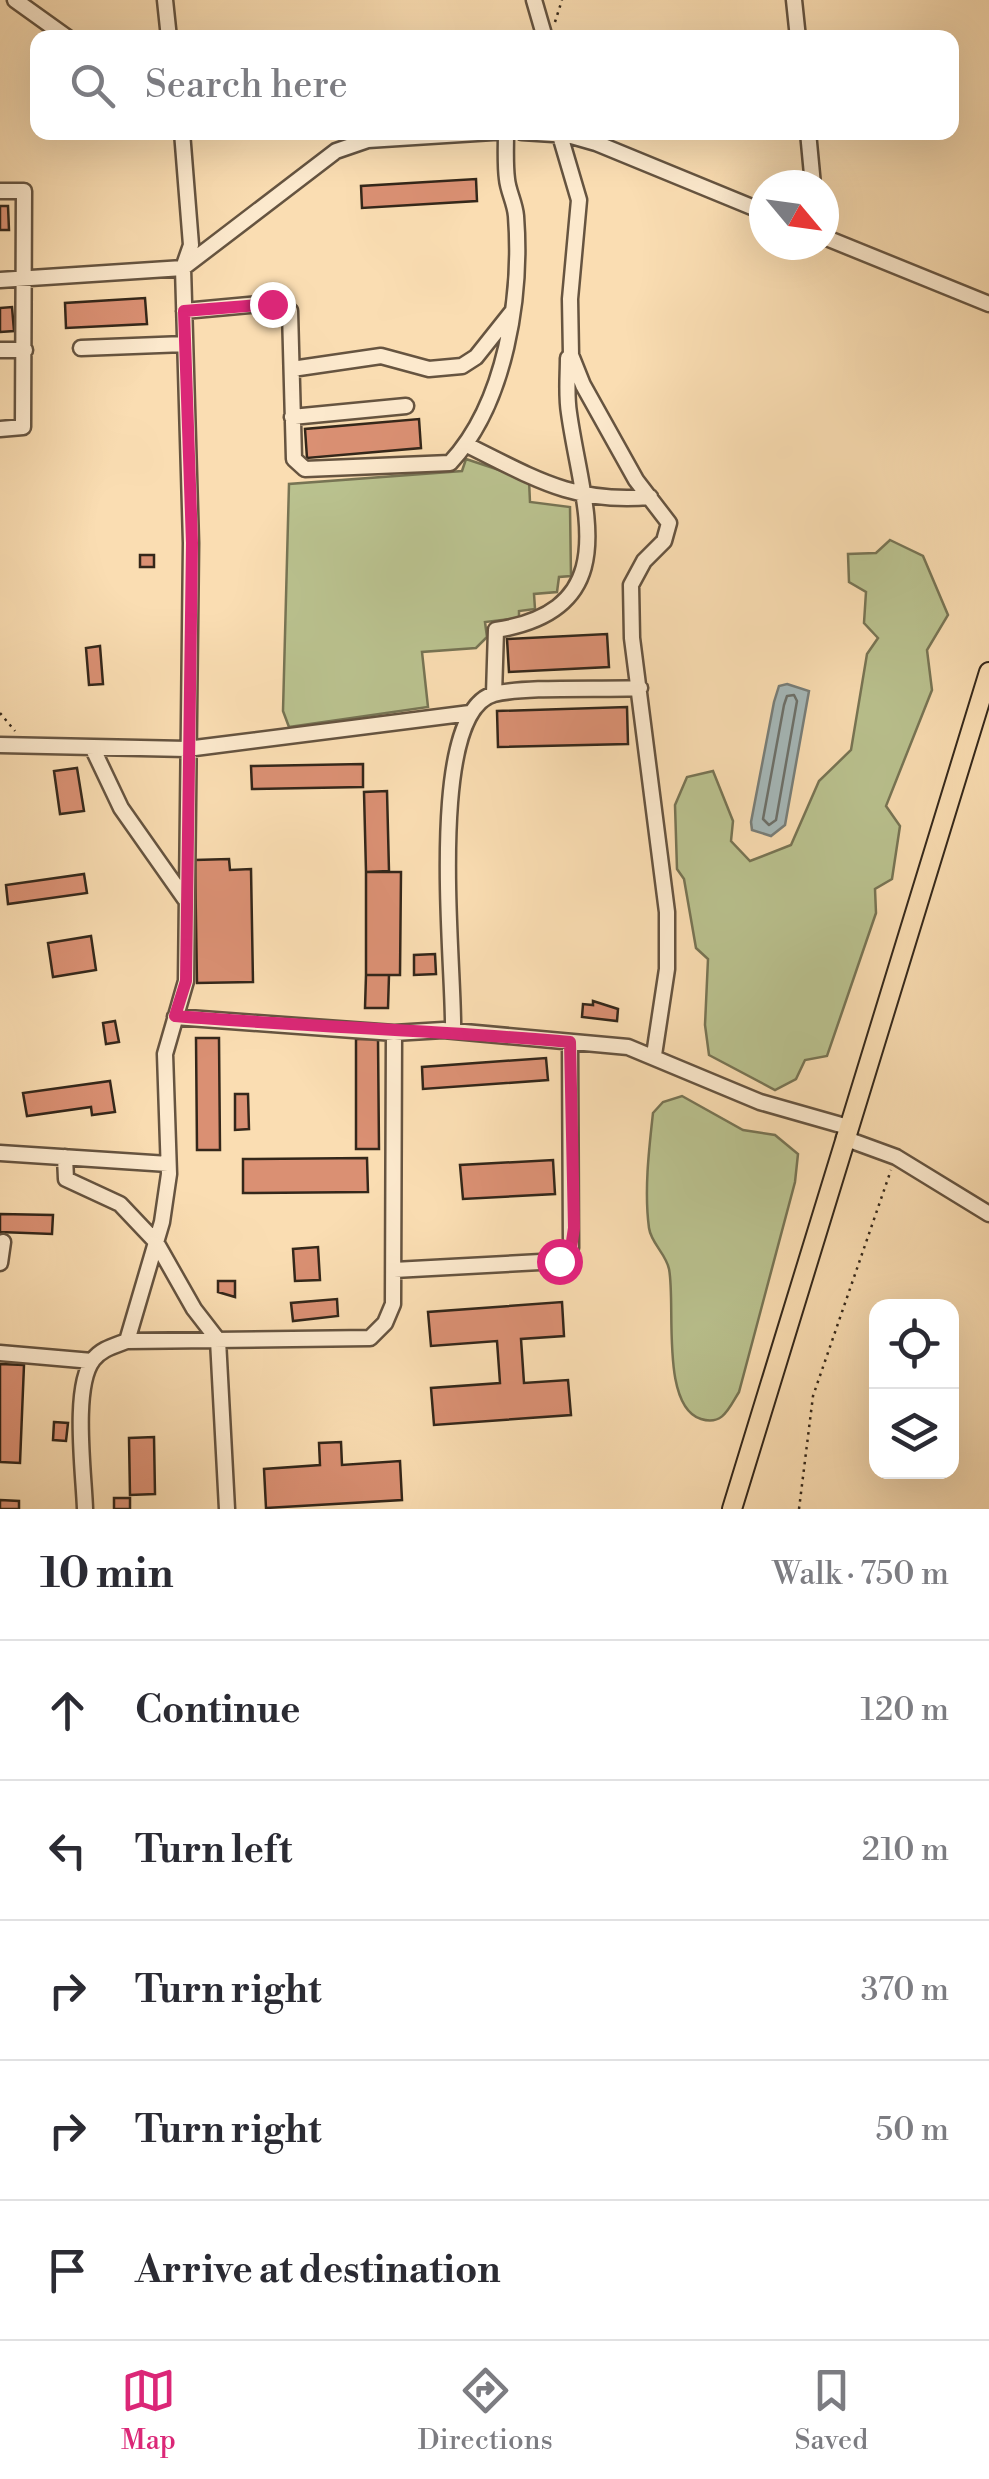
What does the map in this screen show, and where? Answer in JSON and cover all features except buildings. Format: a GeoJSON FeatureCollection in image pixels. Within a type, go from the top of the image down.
{"type":"FeatureCollection","features":[{"type":"Feature","properties":{"kind":"main road"},"geometry":{"type":"LineString","coordinates":[[732,1509],[989,672]]}},
{"type":"Feature","properties":{"kind":"street"},"geometry":{"type":"LineString","coordinates":[[16,0],[57,30]]}},
{"type":"Feature","properties":{"kind":"street"},"geometry":{"type":"LineString","coordinates":[[165,0],[168,30]]}},
{"type":"Feature","properties":{"kind":"street"},"geometry":{"type":"LineString","coordinates":[[534,0],[545,30]]}},
{"type":"Feature","properties":{"kind":"street"},"geometry":{"type":"LineString","coordinates":[[794,0],[797,30]]}},
{"type":"Feature","properties":{"kind":"street"},"geometry":{"type":"LineString","coordinates":[[127,1341],[156,1242],[168,1164],[165,1054],[186,981],[192,543],[183,268],[190,245],[183,140]]}},
{"type":"Feature","properties":{"kind":"street"},"geometry":{"type":"LineString","coordinates":[[0,280],[183,268],[336,151],[368,140]]}},
{"type":"Feature","properties":{"kind":"street"},"geometry":{"type":"LineString","coordinates":[[184,311],[272,304],[290,311],[294,460],[305,469],[450,463],[467,445],[492,401],[512,313],[516,214],[507,180],[506,140]]}},
{"type":"Feature","properties":{"kind":"street"},"geometry":{"type":"LineString","coordinates":[[494,694],[492,640],[496,630],[520,628],[568,601],[588,561],[584,497],[568,408],[568,343],[579,200],[561,140]]}},
{"type":"Feature","properties":{"kind":"street"},"geometry":{"type":"LineString","coordinates":[[585,140],[749,206]]}},
{"type":"Feature","properties":{"kind":"street"},"geometry":{"type":"LineString","coordinates":[[809,140],[812,170]]}},
{"type":"Feature","properties":{"kind":"street"},"geometry":{"type":"LineString","coordinates":[[0,191],[24,190],[26,280],[23,427],[0,428]]}},
{"type":"Feature","properties":{"kind":"street"},"geometry":{"type":"LineString","coordinates":[[839,243],[989,304]]}},
{"type":"Feature","properties":{"kind":"street"},"geometry":{"type":"LineString","coordinates":[[292,369],[381,356],[430,368],[462,366],[476,357],[512,313]]}},
{"type":"Feature","properties":{"kind":"street"},"geometry":{"type":"LineString","coordinates":[[568,343],[582,385],[669,523],[669,533],[644,561],[631,585],[668,930],[654,1055]]}},
{"type":"Feature","properties":{"kind":"street"},"geometry":{"type":"LineString","coordinates":[[81,348],[186,344]]}},
{"type":"Feature","properties":{"kind":"street"},"geometry":{"type":"LineString","coordinates":[[0,350],[24,350]]}},
{"type":"Feature","properties":{"kind":"street"},"geometry":{"type":"LineString","coordinates":[[292,417],[406,406]]}},
{"type":"Feature","properties":{"kind":"street"},"geometry":{"type":"LineString","coordinates":[[467,445],[584,497],[607,501],[650,497]]}},
{"type":"Feature","properties":{"kind":"street"},"geometry":{"type":"LineString","coordinates":[[0,745],[187,749],[470,713],[494,694],[640,688]]}},
{"type":"Feature","properties":{"kind":"street"},"geometry":{"type":"LineString","coordinates":[[453,1031],[447,835],[454,767],[470,713]]}},
{"type":"Feature","properties":{"kind":"street"},"geometry":{"type":"LineString","coordinates":[[92,747],[121,808],[186,901]]}},
{"type":"Feature","properties":{"kind":"street"},"geometry":{"type":"LineString","coordinates":[[175,1016],[394,1033],[453,1031],[654,1055],[760,1102],[846,1133],[896,1157],[989,1214]]}},
{"type":"Feature","properties":{"kind":"street"},"geometry":{"type":"LineString","coordinates":[[85,1509],[82,1405],[92,1361],[104,1350],[127,1341],[370,1338],[384,1323],[393,1304],[394,1033]]}},
{"type":"Feature","properties":{"kind":"street"},"geometry":{"type":"LineString","coordinates":[[394,1270],[559,1261],[571,1248],[570,1042]]}},
{"type":"Feature","properties":{"kind":"street"},"geometry":{"type":"LineString","coordinates":[[0,1153],[168,1164]]}},
{"type":"Feature","properties":{"kind":"street"},"geometry":{"type":"LineString","coordinates":[[66,1157],[66,1179],[120,1204],[156,1242],[194,1309],[218,1340],[227,1509]]}},
{"type":"Feature","properties":{"kind":"street"},"geometry":{"type":"LineString","coordinates":[[0,1263],[3,1242]]}},
{"type":"Feature","properties":{"kind":"street"},"geometry":{"type":"LineString","coordinates":[[0,1353],[92,1361]]}},
{"type":"Feature","properties":{"kind":"path"},"geometry":{"type":"LineString","coordinates":[[551,30],[562,0]]}},
{"type":"Feature","properties":{"kind":"path"},"geometry":{"type":"LineString","coordinates":[[0,713],[26,746]]}},
{"type":"Feature","properties":{"kind":"path"},"geometry":{"type":"LineString","coordinates":[[798,1509],[813,1396],[896,1157]]}},
{"type":"Feature","properties":{"kind":"green space"},"geometry":{"type":"Polygon","coordinates":[[[466,459],[529,480],[530,502],[570,507],[571,576],[559,577],[557,592],[534,594],[535,609],[519,611],[519,618],[485,622],[487,637],[476,648],[422,652],[428,707],[289,727],[283,711],[289,484],[462,471],[466,459]]]}},
{"type":"Feature","properties":{"kind":"green space"},"geometry":{"type":"Polygon","coordinates":[[[890,540],[923,556],[948,615],[927,650],[932,690],[886,806],[900,826],[892,879],[875,889],[876,913],[827,1056],[805,1060],[796,1079],[775,1090],[709,1055],[705,1025],[708,959],[696,948],[684,879],[677,869],[675,805],[687,777],[713,771],[733,821],[731,841],[750,861],[791,845],[819,781],[851,750],[867,654],[878,638],[864,623],[866,592],[849,582],[848,554],[876,553],[890,540]]]}},
{"type":"Feature","properties":{"kind":"green space"},"geometry":{"type":"Polygon","coordinates":[[[682,1096],[743,1130],[775,1135],[798,1154],[795,1182],[739,1392],[720,1418],[709,1421],[688,1410],[680,1395],[672,1352],[669,1269],[650,1233],[648,1214],[653,1113],[663,1102],[682,1096]]]}},
{"type":"Feature","properties":{"kind":"water"},"geometry":{"type":"Polygon","coordinates":[[[787,684],[809,691],[785,825],[771,836],[752,830],[751,822],[774,702],[779,686],[787,684]]]}},
{"type":"Feature","properties":{"kind":"route"},"geometry":{"type":"LineString","coordinates":[[272,304],[184,311],[192,543],[186,981],[175,1016],[394,1033],[443,1030],[570,1042],[574,1228],[571,1248],[559,1261]]}}]}
